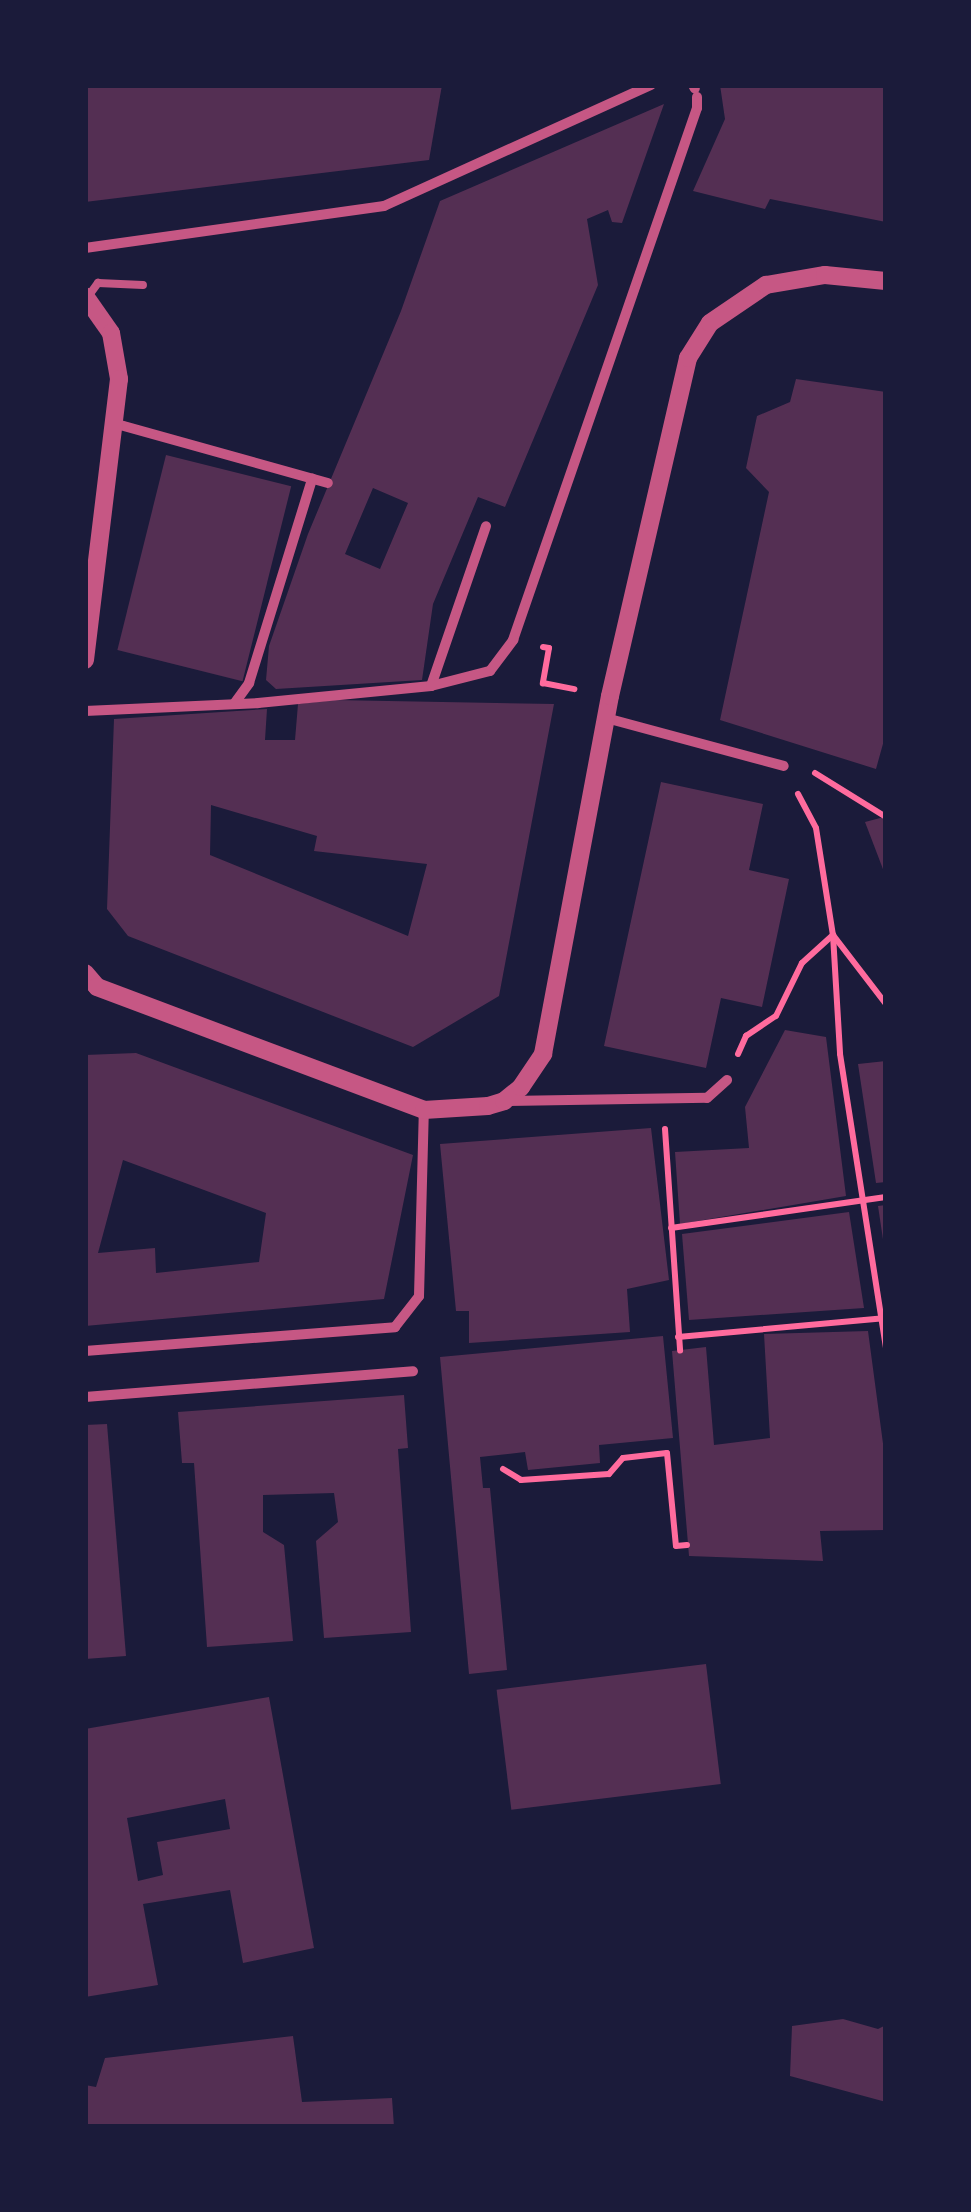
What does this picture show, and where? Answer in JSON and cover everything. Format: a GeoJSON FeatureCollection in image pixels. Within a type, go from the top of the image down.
{"type":"FeatureCollection","features":[{"type":"Feature","properties":{"kind":"street"},"geometry":{"type":"LineString","coordinates":[[85,248],[384,206],[650,85]]}},
{"type":"Feature","properties":{"kind":"street"},"geometry":{"type":"LineString","coordinates":[[85,711],[234,704],[432,686],[490,671],[513,640],[691,127],[695,90]]}},
{"type":"Feature","properties":{"kind":"street"},"geometry":{"type":"LineString","coordinates":[[504,1102],[521,1087],[543,1054],[610,696],[688,358],[710,322],[743,297],[790,278],[825,275],[886,280]]}},
{"type":"Feature","properties":{"kind":"street"},"geometry":{"type":"LineString","coordinates":[[85,660],[113,423],[125,380],[111,333],[86,297]]}},
{"type":"Feature","properties":{"kind":"street"},"geometry":{"type":"LineString","coordinates":[[113,423],[328,483]]}},
{"type":"Feature","properties":{"kind":"street"},"geometry":{"type":"LineString","coordinates":[[234,704],[248,682],[312,478]]}},
{"type":"Feature","properties":{"kind":"street"},"geometry":{"type":"LineString","coordinates":[[432,686],[486,526]]}},
{"type":"Feature","properties":{"kind":"street"},"geometry":{"type":"LineString","coordinates":[[606,718],[784,766]]}},
{"type":"Feature","properties":{"kind":"street"},"geometry":{"type":"LineString","coordinates":[[89,982],[424,1110],[504,1102],[663,1102],[708,1098],[727,1080]]}},
{"type":"Feature","properties":{"kind":"street"},"geometry":{"type":"LineString","coordinates":[[85,1351],[395,1327],[419,1296],[424,1110]]}},
{"type":"Feature","properties":{"kind":"street"},"geometry":{"type":"LineString","coordinates":[[85,1397],[413,1372]]}},
{"type":"Feature","properties":{"kind":"lane"},"geometry":{"type":"LineString","coordinates":[[86,297],[98,283],[143,285]]}},
{"type":"Feature","properties":{"kind":"path"},"geometry":{"type":"LineString","coordinates":[[513,640],[549,648],[544,682],[610,696]]}},
{"type":"Feature","properties":{"kind":"path"},"geometry":{"type":"LineString","coordinates":[[784,766],[818,774],[886,818]]}},
{"type":"Feature","properties":{"kind":"path"},"geometry":{"type":"LineString","coordinates":[[784,766],[816,828],[833,935],[840,1054],[886,1348]]}},
{"type":"Feature","properties":{"kind":"path"},"geometry":{"type":"LineString","coordinates":[[833,935],[886,1004]]}},
{"type":"Feature","properties":{"kind":"path"},"geometry":{"type":"LineString","coordinates":[[727,1080],[746,1036],[776,1016],[802,962],[833,935]]}},
{"type":"Feature","properties":{"kind":"path"},"geometry":{"type":"LineString","coordinates":[[663,1102],[680,1350]]}},
{"type":"Feature","properties":{"kind":"path"},"geometry":{"type":"LineString","coordinates":[[671,1228],[886,1197]]}},
{"type":"Feature","properties":{"kind":"path"},"geometry":{"type":"LineString","coordinates":[[678,1337],[884,1318]]}},
{"type":"Feature","properties":{"kind":"path"},"geometry":{"type":"LineString","coordinates":[[504,1470],[522,1480],[609,1474],[623,1458],[667,1453],[676,1546],[688,1544]]}},
{"type":"Feature","properties":{"kind":"building"},"geometry":{"type":"Polygon","coordinates":[[[85,85],[442,85],[429,160],[85,202],[85,85]]]}},
{"type":"Feature","properties":{"kind":"building"},"geometry":{"type":"Polygon","coordinates":[[[720,85],[886,85],[886,222],[770,199],[765,209],[693,191],[725,119],[720,85]]]}},
{"type":"Feature","properties":{"kind":"building"},"geometry":{"type":"Polygon","coordinates":[[[664,104],[622,223],[612,222],[608,210],[587,219],[598,285],[505,507],[478,497],[433,604],[422,680],[276,689],[266,680],[269,646],[308,534],[401,311],[440,201],[664,104]],[[373,488],[345,554],[380,569],[408,503],[373,488]]]}},
{"type":"Feature","properties":{"kind":"building"},"geometry":{"type":"Polygon","coordinates":[[[796,379],[886,392],[886,733],[876,769],[720,720],[769,492],[746,468],[757,416],[790,402],[796,379]]]}},
{"type":"Feature","properties":{"kind":"building"},"geometry":{"type":"Polygon","coordinates":[[[166,455],[291,486],[243,681],[117,650],[166,455]]]}},
{"type":"Feature","properties":{"kind":"building"},"geometry":{"type":"Polygon","coordinates":[[[334,700],[554,704],[499,996],[413,1047],[128,936],[107,909],[114,719],[267,709],[265,740],[295,740],[298,704],[334,700]],[[211,805],[210,855],[408,936],[427,864],[314,851],[317,836],[211,805]]]}},
{"type":"Feature","properties":{"kind":"building"},"geometry":{"type":"Polygon","coordinates":[[[661,782],[763,804],[749,870],[789,879],[762,1007],[721,998],[706,1068],[604,1046],[661,782]]]}},
{"type":"Feature","properties":{"kind":"building"},"geometry":{"type":"Polygon","coordinates":[[[886,819],[886,877],[865,822],[886,819]]]}},
{"type":"Feature","properties":{"kind":"building"},"geometry":{"type":"Polygon","coordinates":[[[785,1030],[826,1037],[846,1196],[680,1224],[675,1152],[749,1148],[745,1107],[785,1030]]]}},
{"type":"Feature","properties":{"kind":"building"},"geometry":{"type":"Polygon","coordinates":[[[136,1053],[413,1155],[384,1299],[85,1326],[85,1055],[136,1053]],[[123,1160],[98,1253],[155,1248],[156,1273],[259,1262],[266,1213],[123,1160]]]}},
{"type":"Feature","properties":{"kind":"building"},"geometry":{"type":"Polygon","coordinates":[[[886,1061],[886,1182],[876,1183],[858,1064],[886,1061]]]}},
{"type":"Feature","properties":{"kind":"building"},"geometry":{"type":"Polygon","coordinates":[[[651,1128],[669,1280],[627,1289],[630,1332],[469,1343],[469,1311],[456,1311],[440,1144],[651,1128]]]}},
{"type":"Feature","properties":{"kind":"building"},"geometry":{"type":"Polygon","coordinates":[[[886,1205],[886,1246],[884,1246],[878,1206],[886,1205]]]}},
{"type":"Feature","properties":{"kind":"building"},"geometry":{"type":"Polygon","coordinates":[[[849,1212],[864,1308],[689,1320],[682,1234],[849,1212]]]}},
{"type":"Feature","properties":{"kind":"building"},"geometry":{"type":"Polygon","coordinates":[[[868,1331],[886,1466],[886,1530],[820,1531],[823,1561],[689,1556],[672,1351],[706,1347],[714,1445],[770,1438],[764,1334],[868,1331]]]}},
{"type":"Feature","properties":{"kind":"building"},"geometry":{"type":"Polygon","coordinates":[[[663,1336],[673,1438],[599,1445],[600,1463],[528,1470],[525,1452],[480,1457],[483,1488],[490,1488],[507,1670],[469,1674],[440,1357],[663,1336]]]}},
{"type":"Feature","properties":{"kind":"building"},"geometry":{"type":"Polygon","coordinates":[[[404,1395],[408,1448],[398,1449],[411,1632],[324,1638],[316,1541],[338,1522],[334,1493],[263,1495],[263,1532],[284,1545],[293,1641],[207,1647],[194,1463],[182,1463],[178,1412],[404,1395]]]}},
{"type":"Feature","properties":{"kind":"building"},"geometry":{"type":"Polygon","coordinates":[[[107,1424],[126,1656],[85,1659],[85,1425],[107,1424]]]}},
{"type":"Feature","properties":{"kind":"building"},"geometry":{"type":"Polygon","coordinates":[[[706,1664],[721,1784],[511,1810],[497,1690],[706,1664]]]}},
{"type":"Feature","properties":{"kind":"building"},"geometry":{"type":"Polygon","coordinates":[[[269,1697],[314,1948],[243,1963],[230,1890],[143,1904],[158,1985],[85,1997],[85,1729],[269,1697]],[[225,1799],[127,1818],[138,1881],[163,1875],[157,1842],[230,1829],[225,1799]]]}},
{"type":"Feature","properties":{"kind":"building"},"geometry":{"type":"Polygon","coordinates":[[[843,2019],[878,2029],[886,2025],[886,2102],[790,2076],[792,2026],[843,2019]]]}},
{"type":"Feature","properties":{"kind":"building"},"geometry":{"type":"Polygon","coordinates":[[[293,2036],[302,2102],[392,2098],[394,2127],[85,2127],[85,2085],[96,2087],[105,2058],[293,2036]]]}}]}
